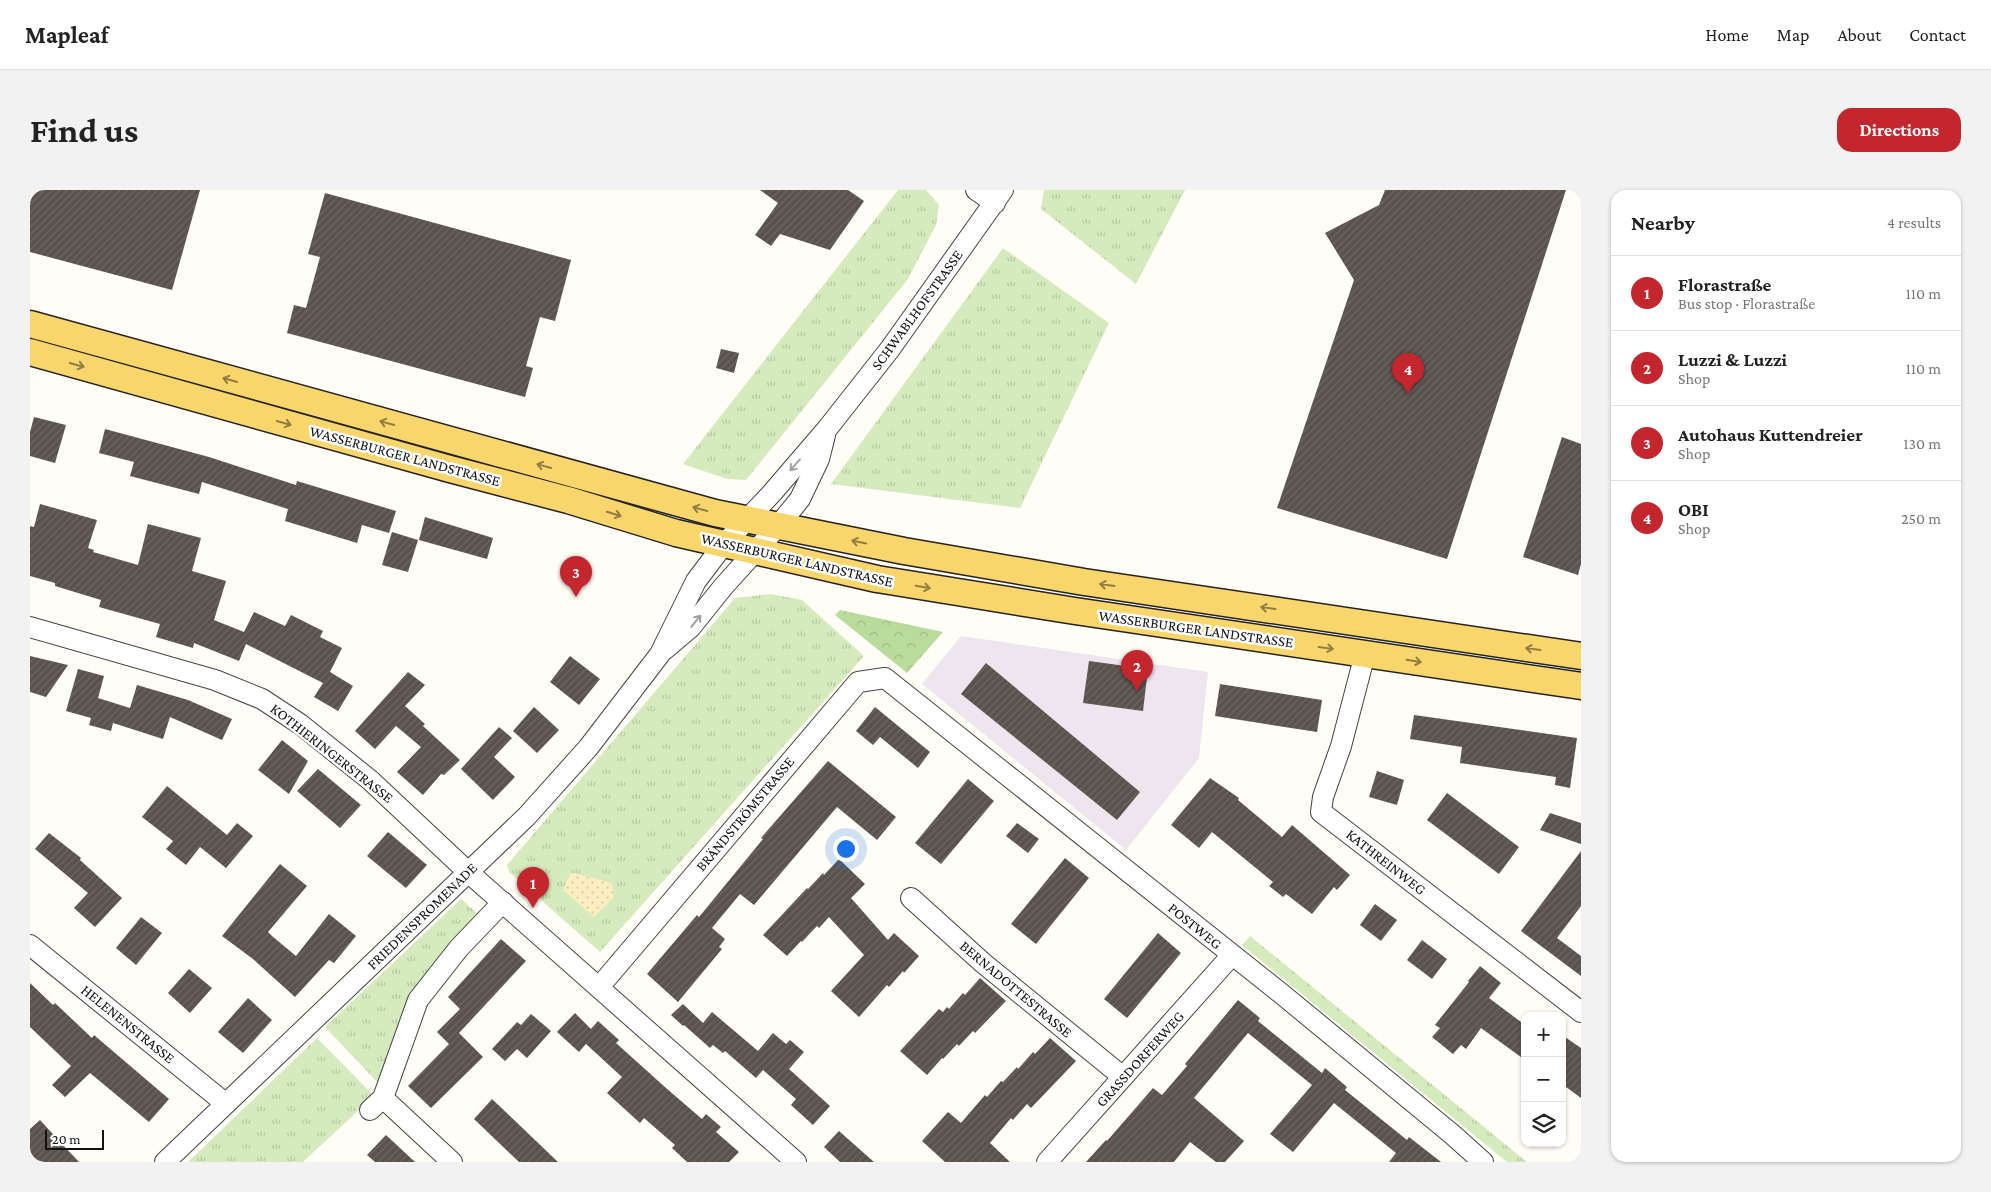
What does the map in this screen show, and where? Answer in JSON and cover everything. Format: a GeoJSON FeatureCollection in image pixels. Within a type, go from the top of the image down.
{"type":"FeatureCollection","features":[{"type":"Feature","properties":{"kind":"main road","name":"WASSERBURGER LANDSTRASSE"},"geometry":{"type":"LineString","coordinates":[[30,324],[715,513],[904,552],[1084,582],[1581,656]]}},
{"type":"Feature","properties":{"kind":"main road","name":"WASSERBURGER LANDSTRASSE"},"geometry":{"type":"LineString","coordinates":[[30,352],[441,467],[568,500],[676,532],[877,579],[976,596],[1581,686]]}},
{"type":"Feature","properties":{"kind":"street"},"geometry":{"type":"LineString","coordinates":[[976,190],[999,196]]}},
{"type":"Feature","properties":{"kind":"street","name":"SCHWABLHOFSTRASSE"},"geometry":{"type":"LineString","coordinates":[[748,520],[827,428],[890,349],[999,196]]}},
{"type":"Feature","properties":{"kind":"street","name":"SCHWABLHOFSTRASSE"},"geometry":{"type":"LineString","coordinates":[[778,526],[800,499],[819,458],[827,428]]}},
{"type":"Feature","properties":{"kind":"street","name":"FRIEDENSPROMENADE"},"geometry":{"type":"LineString","coordinates":[[165,1162],[527,816],[588,748],[660,654],[696,581],[724,544],[748,520]]}},
{"type":"Feature","properties":{"kind":"street","name":"FRIEDENSPROMENADE"},"geometry":{"type":"LineString","coordinates":[[660,654],[691,627],[723,587],[778,526]]}},
{"type":"Feature","properties":{"kind":"street","name":"KOTHIERINGERSTRASSE"},"geometry":{"type":"LineString","coordinates":[[30,627],[215,680],[262,699],[300,724],[370,780],[468,872],[600,986],[796,1162]]}},
{"type":"Feature","properties":{"kind":"street","name":"KATHREINWEG"},"geometry":{"type":"LineString","coordinates":[[1365,654],[1341,746],[1323,797],[1321,812],[1581,1012]]}},
{"type":"Feature","properties":{"kind":"street","name":"BRÄNDSTRÖMSTRASSE"},"geometry":{"type":"LineString","coordinates":[[600,986],[858,682],[885,678],[905,693]]}},
{"type":"Feature","properties":{"kind":"street","name":"POSTWEG"},"geometry":{"type":"LineString","coordinates":[[905,693],[1283,995],[1483,1162]]}},
{"type":"Feature","properties":{"kind":"street","name":"BERNADOTTESTRASSE"},"geometry":{"type":"LineString","coordinates":[[911,898],[983,963],[1123,1077]]}},
{"type":"Feature","properties":{"kind":"street"},"geometry":{"type":"LineString","coordinates":[[452,1162],[377,1104],[418,1000],[459,948],[504,902]]}},
{"type":"Feature","properties":{"kind":"street","name":"HELENENSTRASSE"},"geometry":{"type":"LineString","coordinates":[[30,945],[225,1103]]}},
{"type":"Feature","properties":{"kind":"street","name":"GRASSDORFERWEG"},"geometry":{"type":"LineString","coordinates":[[1047,1162],[1232,955]]}},
{"type":"Feature","properties":{"kind":"shaded area"},"geometry":{"type":"Polygon","coordinates":[[[961,636],[1208,672],[1199,758],[1126,850],[922,684],[961,636]]]}},
{"type":"Feature","properties":{"kind":"green space"},"geometry":{"type":"Polygon","coordinates":[[[898,190],[926,190],[939,205],[936,225],[908,279],[746,480],[727,479],[683,464],[898,190]]]}},
{"type":"Feature","properties":{"kind":"green space"},"geometry":{"type":"Polygon","coordinates":[[[1044,190],[1185,190],[1136,284],[1041,209],[1044,190]]]}},
{"type":"Feature","properties":{"kind":"green space"},"geometry":{"type":"Polygon","coordinates":[[[1003,248],[1109,323],[1020,508],[831,484],[1003,248]]]}},
{"type":"Feature","properties":{"kind":"green space"},"geometry":{"type":"Polygon","coordinates":[[[771,594],[802,600],[864,656],[600,952],[509,872],[507,865],[735,598],[771,594]]]}},
{"type":"Feature","properties":{"kind":"green space"},"geometry":{"type":"Polygon","coordinates":[[[840,610],[943,632],[907,673],[835,615],[840,610]]]}},
{"type":"Feature","properties":{"kind":"green space"},"geometry":{"type":"Polygon","coordinates":[[[461,899],[478,914],[379,1084],[325,1027],[461,899]]]}},
{"type":"Feature","properties":{"kind":"green space"},"geometry":{"type":"Polygon","coordinates":[[[1250,936],[1527,1162],[1507,1162],[1242,945],[1250,936]]]}},
{"type":"Feature","properties":{"kind":"green space"},"geometry":{"type":"Polygon","coordinates":[[[317,1038],[374,1096],[303,1162],[188,1162],[317,1038]]]}},
{"type":"Feature","properties":{"kind":"sand"},"geometry":{"type":"Polygon","coordinates":[[[571,872],[612,883],[614,897],[594,917],[563,890],[571,872]]]}},
{"type":"Feature","properties":{"kind":"building"},"geometry":{"type":"Polygon","coordinates":[[[30,190],[200,190],[172,290],[30,252],[30,190]]]}},
{"type":"Feature","properties":{"kind":"building"},"geometry":{"type":"Polygon","coordinates":[[[760,190],[848,190],[864,201],[830,250],[780,234],[771,246],[755,235],[778,203],[760,190]]]}},
{"type":"Feature","properties":{"kind":"building"},"geometry":{"type":"Polygon","coordinates":[[[1385,190],[1566,190],[1447,559],[1277,508],[1354,280],[1325,233],[1379,205],[1385,190]]]}},
{"type":"Feature","properties":{"kind":"building"},"geometry":{"type":"Polygon","coordinates":[[[325,193],[571,260],[555,321],[540,317],[526,366],[533,368],[525,397],[287,333],[294,305],[306,308],[320,257],[308,254],[325,193]]]}},
{"type":"Feature","properties":{"kind":"building"},"geometry":{"type":"Polygon","coordinates":[[[721,349],[739,353],[734,373],[716,368],[721,349]]]}},
{"type":"Feature","properties":{"kind":"building"},"geometry":{"type":"Polygon","coordinates":[[[34,417],[66,425],[55,463],[30,456],[30,432],[34,417]]]}},
{"type":"Feature","properties":{"kind":"building"},"geometry":{"type":"Polygon","coordinates":[[[105,429],[209,457],[296,485],[297,481],[396,511],[389,533],[362,525],[357,543],[285,521],[288,509],[202,482],[199,494],[130,476],[134,462],[99,453],[105,429]]]}},
{"type":"Feature","properties":{"kind":"building"},"geometry":{"type":"Polygon","coordinates":[[[1562,437],[1581,444],[1581,564],[1578,575],[1523,557],[1562,437]]]}},
{"type":"Feature","properties":{"kind":"building"},"geometry":{"type":"Polygon","coordinates":[[[40,504],[97,520],[88,548],[94,550],[93,552],[138,565],[148,524],[201,538],[192,571],[226,581],[214,620],[244,632],[254,612],[285,626],[291,615],[323,631],[320,637],[342,648],[330,672],[353,686],[338,711],[314,697],[323,683],[246,644],[239,661],[194,643],[193,648],[156,637],[160,624],[99,607],[101,600],[30,576],[30,526],[34,527],[40,504]]]}},
{"type":"Feature","properties":{"kind":"building"},"geometry":{"type":"Polygon","coordinates":[[[425,517],[493,538],[487,559],[419,540],[425,517]]]}},
{"type":"Feature","properties":{"kind":"building"},"geometry":{"type":"Polygon","coordinates":[[[392,532],[418,540],[408,572],[382,565],[392,532]]]}},
{"type":"Feature","properties":{"kind":"building"},"geometry":{"type":"Polygon","coordinates":[[[30,656],[68,665],[46,697],[30,692],[30,656]]]}},
{"type":"Feature","properties":{"kind":"building"},"geometry":{"type":"Polygon","coordinates":[[[570,656],[600,679],[579,705],[550,682],[570,656]]]}},
{"type":"Feature","properties":{"kind":"building"},"geometry":{"type":"Polygon","coordinates":[[[1089,661],[1148,669],[1143,711],[1083,703],[1089,661]]]}},
{"type":"Feature","properties":{"kind":"building"},"geometry":{"type":"Polygon","coordinates":[[[986,663],[1140,792],[1117,820],[961,694],[986,663]]]}},
{"type":"Feature","properties":{"kind":"building"},"geometry":{"type":"Polygon","coordinates":[[[78,669],[104,676],[98,698],[130,708],[137,685],[188,700],[232,719],[222,740],[170,717],[163,739],[113,723],[111,731],[89,725],[91,718],[66,711],[78,669]]]}},
{"type":"Feature","properties":{"kind":"building"},"geometry":{"type":"Polygon","coordinates":[[[408,672],[425,685],[405,706],[425,724],[423,726],[460,760],[444,775],[441,774],[423,795],[397,772],[421,747],[396,726],[375,749],[355,731],[408,672]]]}},
{"type":"Feature","properties":{"kind":"building"},"geometry":{"type":"Polygon","coordinates":[[[1220,684],[1322,700],[1317,732],[1215,716],[1220,684]]]}},
{"type":"Feature","properties":{"kind":"building"},"geometry":{"type":"Polygon","coordinates":[[[534,707],[559,730],[537,753],[513,731],[534,707]]]}},
{"type":"Feature","properties":{"kind":"building"},"geometry":{"type":"Polygon","coordinates":[[[875,707],[930,752],[918,768],[880,737],[873,745],[856,731],[875,707]]]}},
{"type":"Feature","properties":{"kind":"building"},"geometry":{"type":"Polygon","coordinates":[[[1414,715],[1577,738],[1570,788],[1555,785],[1556,777],[1460,763],[1462,747],[1410,739],[1414,715]]]}},
{"type":"Feature","properties":{"kind":"building"},"geometry":{"type":"Polygon","coordinates":[[[499,727],[512,738],[494,757],[515,777],[493,800],[461,769],[499,727]]]}},
{"type":"Feature","properties":{"kind":"building"},"geometry":{"type":"Polygon","coordinates":[[[282,740],[308,761],[289,794],[258,770],[282,740]]]}},
{"type":"Feature","properties":{"kind":"building"},"geometry":{"type":"Polygon","coordinates":[[[828,761],[896,817],[877,840],[837,807],[754,905],[740,894],[712,928],[725,939],[719,947],[722,949],[678,1002],[647,974],[697,915],[699,917],[763,839],[761,838],[828,761]]]}},
{"type":"Feature","properties":{"kind":"building"},"geometry":{"type":"Polygon","coordinates":[[[318,769],[361,805],[340,828],[297,791],[318,769]]]}},
{"type":"Feature","properties":{"kind":"building"},"geometry":{"type":"Polygon","coordinates":[[[1377,771],[1404,780],[1397,805],[1369,797],[1377,771]]]}},
{"type":"Feature","properties":{"kind":"building"},"geometry":{"type":"Polygon","coordinates":[[[1210,778],[1239,798],[1238,800],[1282,837],[1292,825],[1350,875],[1337,890],[1334,887],[1312,914],[1286,894],[1283,897],[1269,886],[1273,882],[1212,832],[1199,848],[1171,825],[1210,778]]]}},
{"type":"Feature","properties":{"kind":"building"},"geometry":{"type":"Polygon","coordinates":[[[968,779],[994,801],[941,864],[915,843],[968,779]]]}},
{"type":"Feature","properties":{"kind":"building"},"geometry":{"type":"Polygon","coordinates":[[[167,786],[227,835],[237,823],[253,836],[226,868],[200,847],[186,865],[166,849],[173,841],[142,817],[167,786]]]}},
{"type":"Feature","properties":{"kind":"building"},"geometry":{"type":"Polygon","coordinates":[[[1447,793],[1519,847],[1499,874],[1427,820],[1447,793]]]}},
{"type":"Feature","properties":{"kind":"building"},"geometry":{"type":"Polygon","coordinates":[[[1550,813],[1581,823],[1581,844],[1540,830],[1550,813]]]}},
{"type":"Feature","properties":{"kind":"building"},"geometry":{"type":"Polygon","coordinates":[[[1017,823],[1039,839],[1028,853],[1006,836],[1017,823]]]}},
{"type":"Feature","properties":{"kind":"building"},"geometry":{"type":"Polygon","coordinates":[[[388,832],[427,865],[406,888],[367,856],[388,832]]]}},
{"type":"Feature","properties":{"kind":"building"},"geometry":{"type":"Polygon","coordinates":[[[49,833],[81,858],[80,860],[122,898],[95,927],[74,908],[88,893],[35,849],[49,833]]]}},
{"type":"Feature","properties":{"kind":"building"},"geometry":{"type":"Polygon","coordinates":[[[1581,851],[1581,906],[1557,938],[1581,956],[1581,976],[1521,931],[1581,851]]]}},
{"type":"Feature","properties":{"kind":"building"},"geometry":{"type":"Polygon","coordinates":[[[1065,858],[1089,878],[1036,944],[1011,924],[1065,858]]]}},
{"type":"Feature","properties":{"kind":"building"},"geometry":{"type":"Polygon","coordinates":[[[839,859],[865,884],[851,898],[888,940],[894,933],[919,956],[889,987],[887,985],[859,1017],[831,991],[864,955],[829,917],[819,928],[817,926],[787,956],[763,935],[807,888],[823,873],[824,875],[839,859]]]}},
{"type":"Feature","properties":{"kind":"building"},"geometry":{"type":"Polygon","coordinates":[[[280,864],[307,886],[268,932],[272,936],[296,956],[329,914],[356,936],[334,963],[329,960],[295,997],[253,959],[222,936],[280,864]]]}},
{"type":"Feature","properties":{"kind":"building"},"geometry":{"type":"Polygon","coordinates":[[[1375,904],[1397,920],[1381,941],[1360,925],[1375,904]]]}},
{"type":"Feature","properties":{"kind":"building"},"geometry":{"type":"Polygon","coordinates":[[[141,917],[162,933],[136,965],[116,948],[141,917]]]}},
{"type":"Feature","properties":{"kind":"building"},"geometry":{"type":"Polygon","coordinates":[[[1158,933],[1181,953],[1127,1018],[1104,999],[1158,933]]]}},
{"type":"Feature","properties":{"kind":"building"},"geometry":{"type":"Polygon","coordinates":[[[501,939],[526,961],[459,1033],[483,1057],[431,1108],[408,1086],[449,1044],[437,1032],[460,1009],[448,997],[501,939]]]}},
{"type":"Feature","properties":{"kind":"building"},"geometry":{"type":"Polygon","coordinates":[[[1422,940],[1447,959],[1432,979],[1407,960],[1422,940]]]}},
{"type":"Feature","properties":{"kind":"building"},"geometry":{"type":"Polygon","coordinates":[[[1480,966],[1501,983],[1489,998],[1521,1022],[1521,1057],[1481,1028],[1466,1049],[1461,1045],[1453,1054],[1432,1037],[1440,1028],[1435,1025],[1480,966]]]}},
{"type":"Feature","properties":{"kind":"building"},"geometry":{"type":"Polygon","coordinates":[[[189,969],[212,988],[190,1013],[168,993],[189,969]]]}},
{"type":"Feature","properties":{"kind":"building"},"geometry":{"type":"Polygon","coordinates":[[[980,978],[1006,1001],[975,1033],[973,1031],[959,1046],[957,1044],[927,1075],[900,1051],[939,1009],[943,1012],[947,1007],[949,1009],[980,978]]]}},
{"type":"Feature","properties":{"kind":"building"},"geometry":{"type":"Polygon","coordinates":[[[30,983],[53,1005],[55,1003],[92,1038],[94,1035],[169,1099],[149,1122],[90,1073],[65,1097],[52,1085],[71,1066],[30,1027],[30,983]]]}},
{"type":"Feature","properties":{"kind":"building"},"geometry":{"type":"Polygon","coordinates":[[[248,998],[272,1020],[243,1053],[218,1032],[248,998]]]}},
{"type":"Feature","properties":{"kind":"building"},"geometry":{"type":"Polygon","coordinates":[[[1238,1000],[1260,1018],[1258,1021],[1322,1073],[1325,1068],[1347,1087],[1345,1090],[1407,1140],[1409,1137],[1441,1162],[1389,1162],[1396,1153],[1334,1103],[1293,1152],[1270,1134],[1312,1085],[1248,1033],[1194,1098],[1244,1141],[1225,1162],[1216,1162],[1190,1142],[1174,1162],[1086,1162],[1153,1088],[1162,1095],[1238,1000]]]}},
{"type":"Feature","properties":{"kind":"building"},"geometry":{"type":"Polygon","coordinates":[[[683,1004],[703,1023],[712,1012],[758,1051],[773,1033],[786,1044],[790,1040],[804,1052],[789,1069],[830,1106],[813,1125],[791,1105],[796,1099],[763,1070],[756,1078],[725,1051],[723,1053],[713,1045],[710,1048],[671,1015],[683,1004]]]}},
{"type":"Feature","properties":{"kind":"building"},"geometry":{"type":"Polygon","coordinates":[[[575,1013],[591,1029],[598,1021],[619,1040],[616,1043],[666,1088],[702,1119],[706,1114],[721,1127],[716,1132],[739,1152],[729,1162],[687,1162],[672,1148],[675,1145],[644,1118],[640,1123],[607,1093],[622,1077],[586,1044],[579,1052],[557,1032],[575,1013]]]}},
{"type":"Feature","properties":{"kind":"building"},"geometry":{"type":"Polygon","coordinates":[[[531,1014],[551,1031],[527,1058],[517,1049],[505,1061],[492,1049],[517,1022],[521,1025],[531,1014]]]}},
{"type":"Feature","properties":{"kind":"building"},"geometry":{"type":"Polygon","coordinates":[[[1050,1038],[1076,1061],[1031,1108],[1027,1104],[1013,1120],[1011,1118],[990,1143],[1010,1162],[945,1162],[922,1141],[948,1112],[961,1123],[985,1095],[987,1097],[1001,1081],[1003,1082],[1017,1067],[1018,1069],[1033,1052],[1035,1054],[1050,1038]]]}},
{"type":"Feature","properties":{"kind":"building"},"geometry":{"type":"Polygon","coordinates":[[[1566,1038],[1581,1048],[1581,1098],[1566,1087],[1566,1038]]]}},
{"type":"Feature","properties":{"kind":"building"},"geometry":{"type":"Polygon","coordinates":[[[492,1099],[558,1162],[519,1162],[474,1119],[492,1099]]]}},
{"type":"Feature","properties":{"kind":"building"},"geometry":{"type":"Polygon","coordinates":[[[40,1120],[79,1162],[30,1162],[30,1129],[40,1120]]]}},
{"type":"Feature","properties":{"kind":"building"},"geometry":{"type":"Polygon","coordinates":[[[839,1131],[874,1162],[840,1162],[824,1147],[839,1131]]]}},
{"type":"Feature","properties":{"kind":"building"},"geometry":{"type":"Polygon","coordinates":[[[386,1135],[415,1162],[375,1162],[367,1155],[386,1135]]]}},
{"type":"Feature","properties":{"kind":"place","name":"OBI"},"geometry":{"type":"Point","coordinates":[1408,394]}},
{"type":"Feature","properties":{"kind":"place","name":"Autohaus Kuttendreier"},"geometry":{"type":"Point","coordinates":[576,597]}},
{"type":"Feature","properties":{"kind":"place","name":"Luzzi & Luzzi"},"geometry":{"type":"Point","coordinates":[1137,691]}},
{"type":"Feature","properties":{"kind":"place","name":"Florastraße"},"geometry":{"type":"Point","coordinates":[533,908]}}]}
